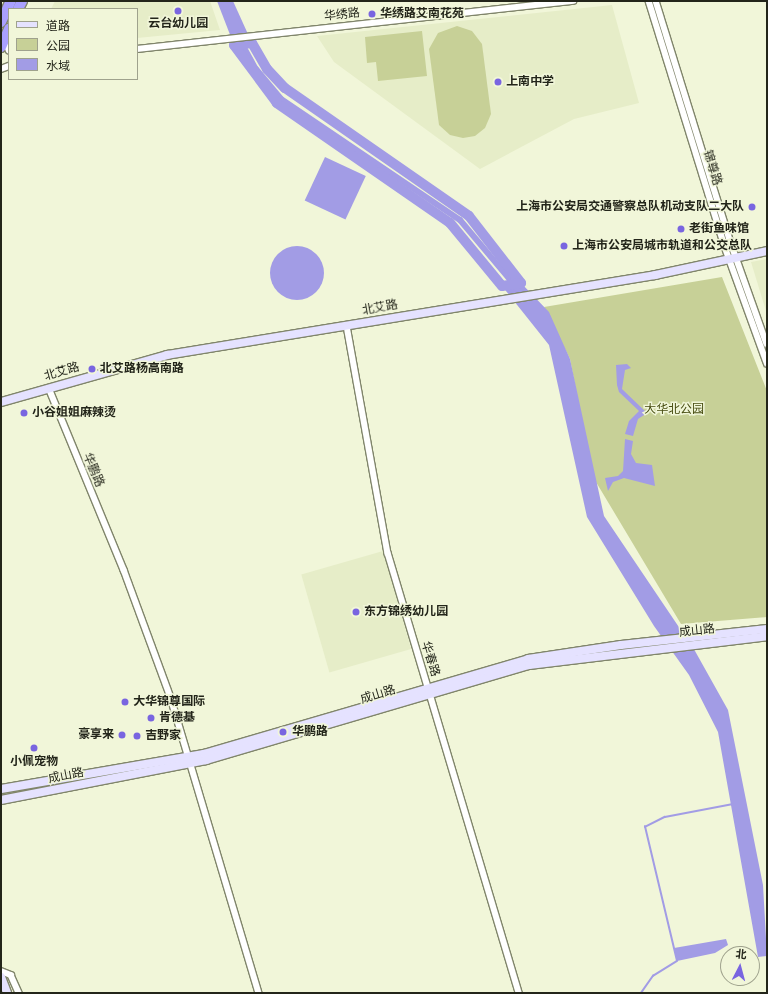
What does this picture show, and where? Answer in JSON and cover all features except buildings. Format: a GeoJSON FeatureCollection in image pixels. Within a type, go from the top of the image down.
{"type":"FeatureCollection","features":[{"type":"Feature","properties":{"kind":"highway"},"geometry":{"type":"LineString","coordinates":[[1,22],[10,1]]}},
{"type":"Feature","properties":{"kind":"main road","name":"北艾路"},"geometry":{"type":"LineString","coordinates":[[1,402],[167,356],[533,295],[732,259],[767,251]]}},
{"type":"Feature","properties":{"kind":"main road","name":"成山路"},"geometry":{"type":"LineString","coordinates":[[1,800],[191,760],[428,690],[529,665],[767,629]]}},
{"type":"Feature","properties":{"kind":"main road","name":"成山路"},"geometry":{"type":"LineString","coordinates":[[690,640],[767,636]]}},
{"type":"Feature","properties":{"kind":"main road","name":"成山路"},"geometry":{"type":"LineString","coordinates":[[1,789],[191,760]]}},
{"type":"Feature","properties":{"kind":"main road"},"geometry":{"type":"LineString","coordinates":[[1,977],[8,993]]}},
{"type":"Feature","properties":{"kind":"street","name":"华绣路"},"geometry":{"type":"LineString","coordinates":[[138,49],[574,1]]}},
{"type":"Feature","properties":{"kind":"street","name":"锦尊路"},"geometry":{"type":"LineString","coordinates":[[649,1],[767,363]]}},
{"type":"Feature","properties":{"kind":"street","name":"锦尊路"},"geometry":{"type":"LineString","coordinates":[[656,1],[732,259],[767,344]]}},
{"type":"Feature","properties":{"kind":"street","name":"华春路"},"geometry":{"type":"LineString","coordinates":[[347,326],[388,553],[519,993]]}},
{"type":"Feature","properties":{"kind":"street","name":"华鹏路"},"geometry":{"type":"LineString","coordinates":[[49,388],[124,570],[191,760],[259,993]]}},
{"type":"Feature","properties":{"kind":"street"},"geometry":{"type":"LineString","coordinates":[[1,971],[11,975],[19,993]]}},
{"type":"Feature","properties":{"kind":"shaded area","name":"云台幼儿园"},"geometry":{"type":"Polygon","coordinates":[[[55,1],[210,1],[220,30],[138,38],[138,8],[52,8],[55,1]]]}},
{"type":"Feature","properties":{"kind":"shaded area","name":"上南中学"},"geometry":{"type":"Polygon","coordinates":[[[612,5],[639,103],[574,119],[480,169],[334,62],[317,36],[612,5]]]}},
{"type":"Feature","properties":{"kind":"shaded area"},"geometry":{"type":"Polygon","coordinates":[[[767,259],[767,310],[766,311],[751,262],[767,259]]]}},
{"type":"Feature","properties":{"kind":"shaded area","name":"东方锦绣幼儿园"},"geometry":{"type":"Polygon","coordinates":[[[383,551],[411,649],[329,672],[301,574],[383,551]]]}},
{"type":"Feature","properties":{"kind":"green space"},"geometry":{"type":"Polygon","coordinates":[[[457,26],[472,31],[482,44],[491,114],[485,128],[475,136],[463,138],[450,135],[439,125],[429,49],[438,33],[457,26]]]}},
{"type":"Feature","properties":{"kind":"green space"},"geometry":{"type":"Polygon","coordinates":[[[422,31],[427,76],[378,81],[376,62],[367,63],[365,37],[422,31]]]}},
{"type":"Feature","properties":{"kind":"green space","name":"大华北公园"},"geometry":{"type":"Polygon","coordinates":[[[722,277],[767,391],[767,617],[681,624],[593,477],[570,359],[544,307],[722,277]]]}},
{"type":"Feature","properties":{"kind":"water"},"geometry":{"type":"Polygon","coordinates":[[[217,1],[233,1],[252,43],[234,45],[217,1]]]}},
{"type":"Feature","properties":{"kind":"water"},"geometry":{"type":"Polygon","coordinates":[[[325,157],[366,176],[345,220],[305,201],[325,157]]]}},
{"type":"Feature","properties":{"kind":"water"},"geometry":{"type":"Polygon","coordinates":[[[297,246],[307,248],[316,254],[322,263],[324,273],[322,283],[316,292],[307,298],[297,300],[287,298],[278,292],[272,283],[270,273],[272,263],[278,254],[287,248],[297,246]]]}},
{"type":"Feature","properties":{"kind":"water"},"geometry":{"type":"Polygon","coordinates":[[[521,283],[549,312],[570,359],[604,516],[695,651],[728,710],[763,885],[767,956],[760,957],[760,946],[756,946],[718,732],[689,675],[654,626],[587,517],[549,345],[502,286],[521,283]]]}},
{"type":"Feature","properties":{"kind":"water"},"geometry":{"type":"Polygon","coordinates":[[[627,364],[631,368],[625,370],[622,389],[647,413],[638,419],[633,436],[625,434],[629,421],[639,411],[619,392],[617,385],[616,365],[627,364]]]}},
{"type":"Feature","properties":{"kind":"water"},"geometry":{"type":"Polygon","coordinates":[[[625,439],[633,441],[631,454],[636,463],[652,465],[655,486],[624,478],[613,482],[608,491],[605,478],[618,476],[623,471],[625,439]]]}},
{"type":"Feature","properties":{"kind":"water"},"geometry":{"type":"Polygon","coordinates":[[[726,939],[728,945],[720,946],[720,950],[715,953],[677,961],[674,948],[726,939]]]}},
{"type":"Feature","properties":{"kind":"waterway"},"geometry":{"type":"LineString","coordinates":[[238,37],[256,69],[281,99],[460,220],[518,289]]}},
{"type":"Feature","properties":{"kind":"waterway"},"geometry":{"type":"LineString","coordinates":[[252,43],[267,69],[285,88],[469,216],[521,283],[502,286],[450,223],[277,103],[234,45],[252,43]]}},
{"type":"Feature","properties":{"kind":"waterway"},"geometry":{"type":"LineString","coordinates":[[641,993],[653,976],[677,961],[645,827],[665,817],[733,804]]}},
{"type":"Feature","properties":{"kind":"place","name":"云台幼儿园"},"geometry":{"type":"Point","coordinates":[178,11]}},
{"type":"Feature","properties":{"kind":"place","name":"华绣路艾南花苑"},"geometry":{"type":"Point","coordinates":[372,14]}},
{"type":"Feature","properties":{"kind":"place","name":"上南中学"},"geometry":{"type":"Point","coordinates":[498,82]}},
{"type":"Feature","properties":{"kind":"place","name":"上海市公安局交通警察总队机动支队二大队"},"geometry":{"type":"Point","coordinates":[752,207]}},
{"type":"Feature","properties":{"kind":"place","name":"老街鱼味馆"},"geometry":{"type":"Point","coordinates":[681,229]}},
{"type":"Feature","properties":{"kind":"place","name":"上海市公安局城市轨道和公交总队"},"geometry":{"type":"Point","coordinates":[564,246]}},
{"type":"Feature","properties":{"kind":"place","name":"北艾路杨高南路"},"geometry":{"type":"Point","coordinates":[92,369]}},
{"type":"Feature","properties":{"kind":"place","name":"小谷姐姐麻辣烫"},"geometry":{"type":"Point","coordinates":[24,413]}},
{"type":"Feature","properties":{"kind":"place","name":"东方锦绣幼儿园"},"geometry":{"type":"Point","coordinates":[356,612]}},
{"type":"Feature","properties":{"kind":"place","name":"大华锦尊国际"},"geometry":{"type":"Point","coordinates":[125,702]}},
{"type":"Feature","properties":{"kind":"place","name":"肯德基"},"geometry":{"type":"Point","coordinates":[151,718]}},
{"type":"Feature","properties":{"kind":"place","name":"华鹏路"},"geometry":{"type":"Point","coordinates":[283,732]}},
{"type":"Feature","properties":{"kind":"place","name":"豪享来"},"geometry":{"type":"Point","coordinates":[122,735]}},
{"type":"Feature","properties":{"kind":"place","name":"吉野家"},"geometry":{"type":"Point","coordinates":[137,736]}},
{"type":"Feature","properties":{"kind":"place","name":"小佩宠物"},"geometry":{"type":"Point","coordinates":[34,748]}}]}
